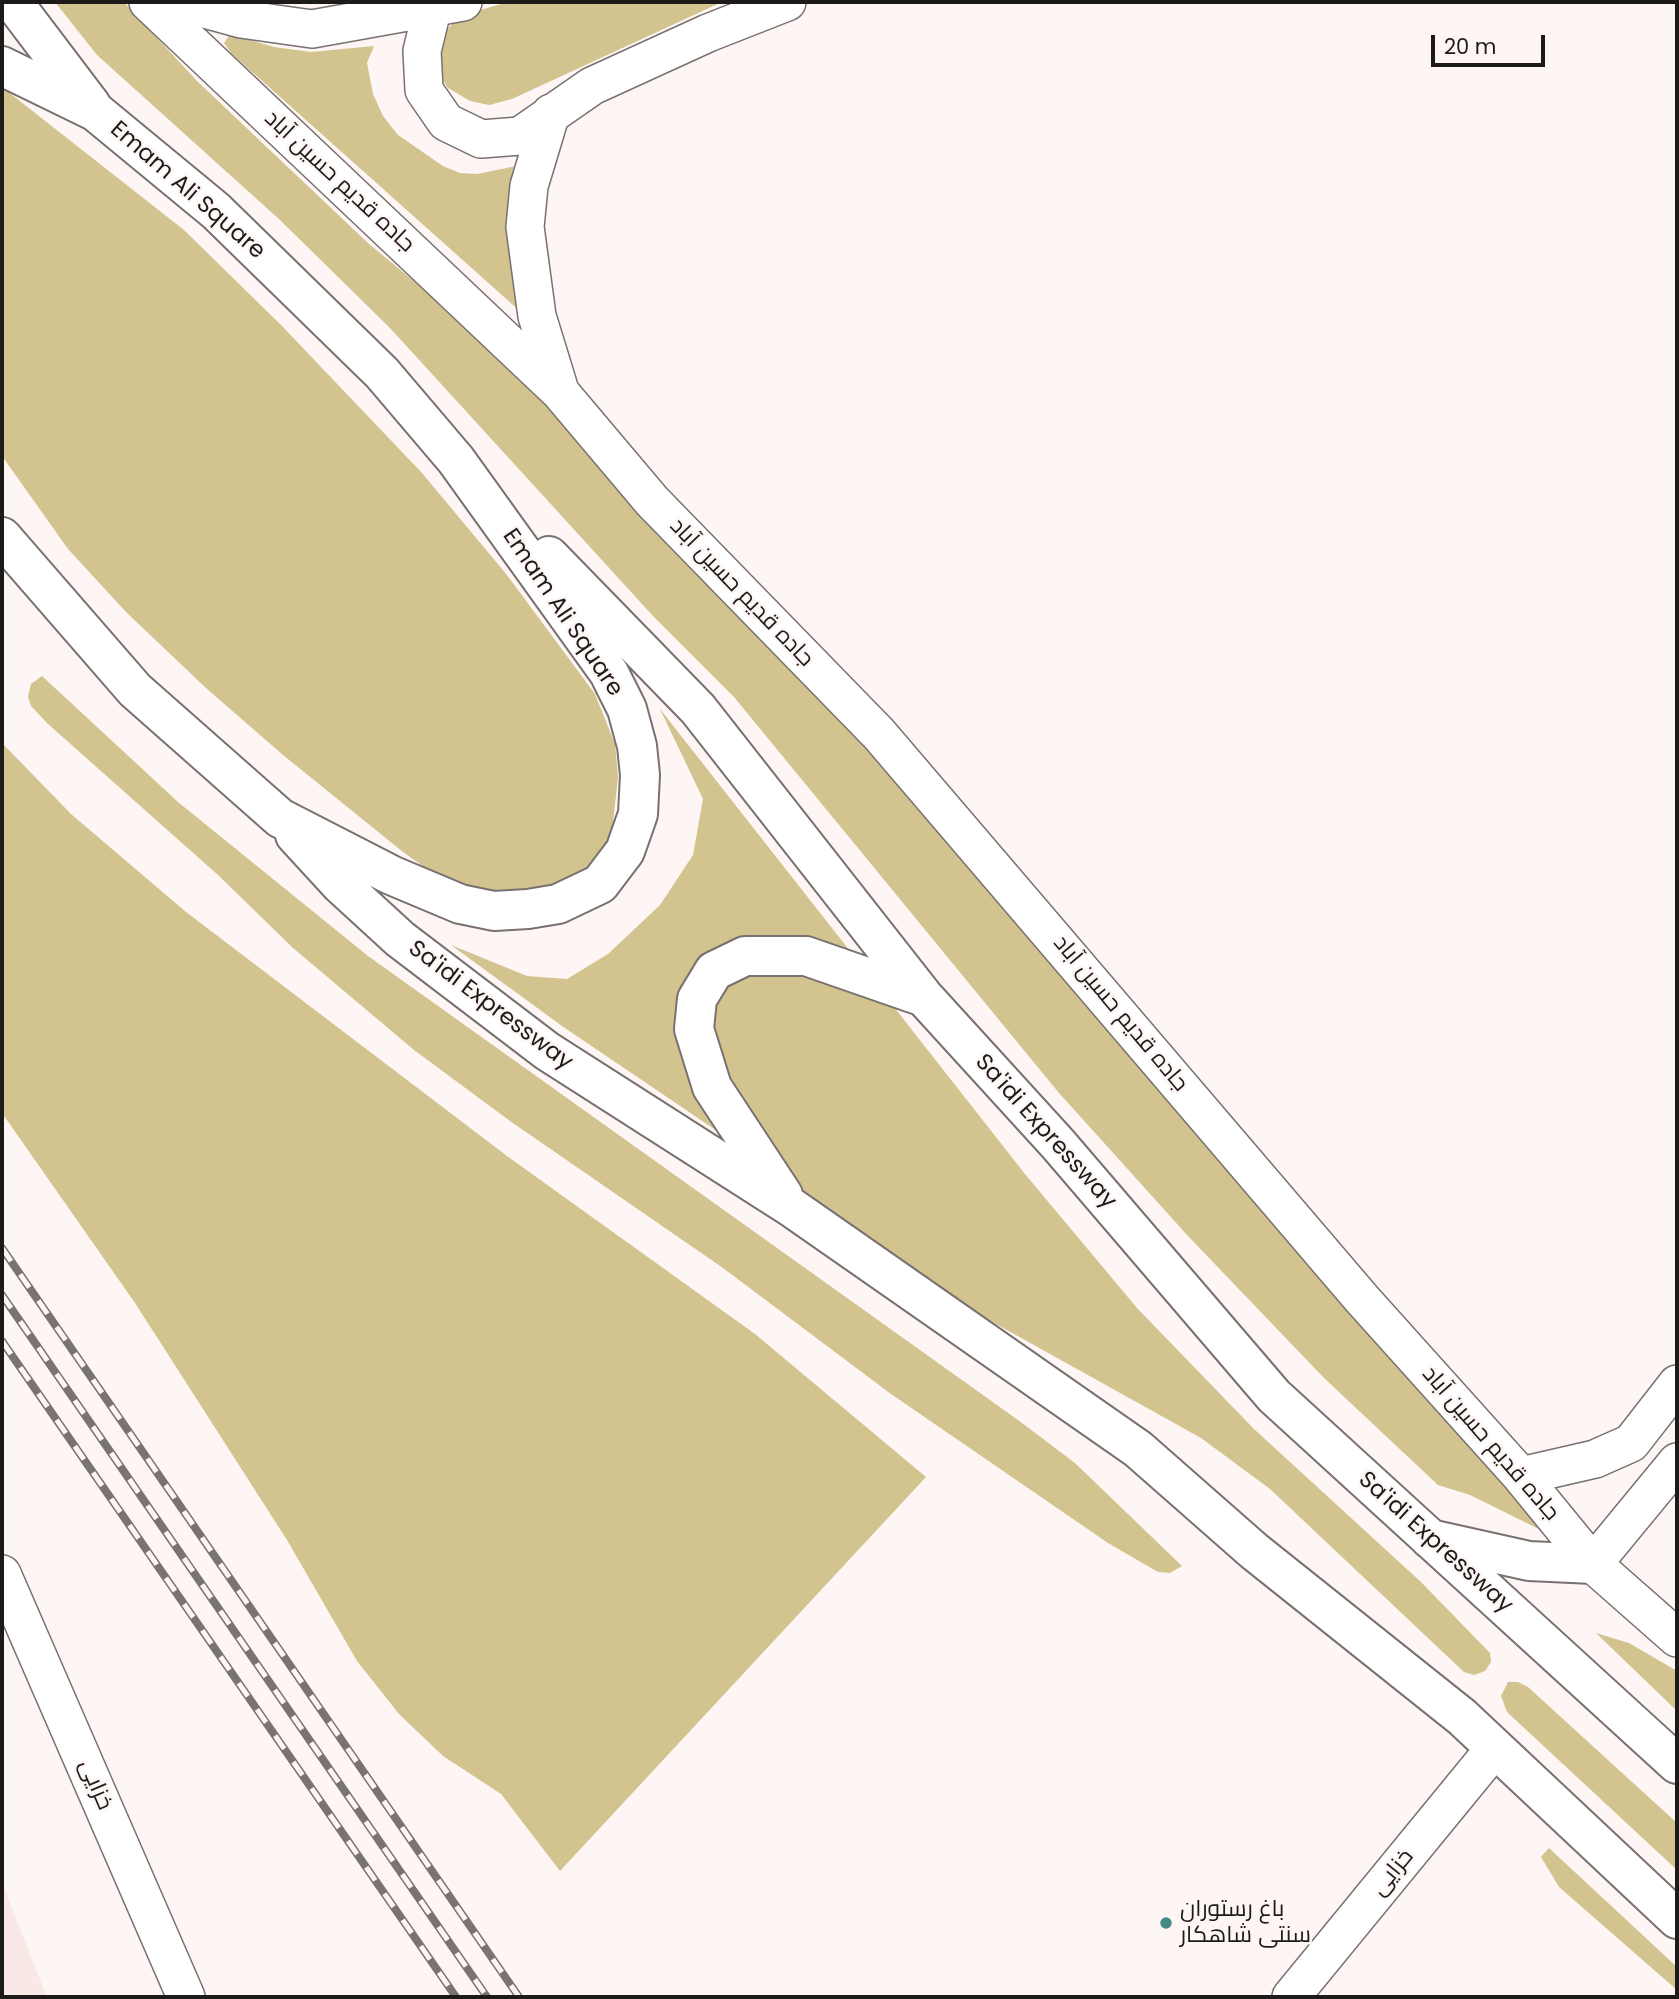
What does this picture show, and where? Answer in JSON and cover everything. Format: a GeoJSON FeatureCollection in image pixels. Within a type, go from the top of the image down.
{"type":"FeatureCollection","features":[{"type":"Feature","properties":{"kind":"highway"},"geometry":{"type":"LineString","coordinates":[[13,2],[96,112]]}},
{"type":"Feature","properties":{"kind":"highway","name":"Emam Ali Square"},"geometry":{"type":"LineString","coordinates":[[2,66],[96,112],[226,220],[382,373],[456,460],[609,673],[627,709],[637,746],[640,775],[638,814],[625,850],[600,884],[558,904],[494,911],[460,904],[425,890],[280,818],[135,690],[2,537]]}},
{"type":"Feature","properties":{"kind":"highway","name":"Sa'idi Expressway"},"geometry":{"type":"LineString","coordinates":[[456,460],[698,709],[924,997],[1058,1144],[1274,1396],[1677,1764]]}},
{"type":"Feature","properties":{"kind":"highway","name":"Sa'idi Expressway"},"geometry":{"type":"LineString","coordinates":[[280,818],[340,884],[411,947],[547,1051],[791,1207],[1138,1449],[1254,1551],[1420,1682],[1495,1748],[1677,1919]]}},
{"type":"Feature","properties":{"kind":"highway"},"geometry":{"type":"LineString","coordinates":[[791,1207],[712,1087],[694,1029],[697,999],[714,971],[745,956],[806,956],[924,997]]}},
{"type":"Feature","properties":{"kind":"highway"},"geometry":{"type":"LineString","coordinates":[[1428,1538],[1529,1561],[1593,1564]]}},
{"type":"Feature","properties":{"kind":"street","name":"جاده قدیم حسین آباد"},"geometry":{"type":"LineString","coordinates":[[148,2],[560,392],[652,501],[879,734],[1362,1299],[1521,1476],[1593,1564],[1677,1638]]}},
{"type":"Feature","properties":{"kind":"street"},"geometry":{"type":"LineString","coordinates":[[178,2],[241,19],[312,29],[448,6]]}},
{"type":"Feature","properties":{"kind":"street"},"geometry":{"type":"LineString","coordinates":[[448,6],[422,51],[424,90],[446,122],[481,139],[520,136],[592,86],[708,33],[787,2]]}},
{"type":"Feature","properties":{"kind":"street","name":"جاده قدیم حسین آباد"},"geometry":{"type":"LineString","coordinates":[[551,113],[529,186],[525,227],[537,316],[560,392]]}},
{"type":"Feature","properties":{"kind":"street"},"geometry":{"type":"LineString","coordinates":[[1521,1476],[1595,1459],[1631,1443],[1677,1384]]}},
{"type":"Feature","properties":{"kind":"street"},"geometry":{"type":"LineString","coordinates":[[1593,1564],[1677,1462]]}},
{"type":"Feature","properties":{"kind":"street","name":"خزایی"},"geometry":{"type":"LineString","coordinates":[[2,1574],[186,1997]]}},
{"type":"Feature","properties":{"kind":"street","name":"خزایی"},"geometry":{"type":"LineString","coordinates":[[1291,1997],[1495,1748]]}},
{"type":"Feature","properties":{"kind":"shaded area"},"geometry":{"type":"Polygon","coordinates":[[[55,2],[124,2],[197,81],[368,243],[599,435],[1551,1535],[1470,1495],[1438,1485],[1324,1378],[1188,1236],[1059,1093],[734,697],[653,616],[390,328],[280,220],[97,55],[55,2]]]}},
{"type":"Feature","properties":{"kind":"shaded area"},"geometry":{"type":"Polygon","coordinates":[[[508,2],[722,2],[512,99],[489,105],[470,101],[448,88],[438,73],[442,35],[460,16],[508,2]]]}},
{"type":"Feature","properties":{"kind":"shaded area"},"geometry":{"type":"Polygon","coordinates":[[[230,34],[274,47],[311,52],[374,46],[367,63],[373,94],[383,116],[398,135],[443,166],[460,173],[477,174],[516,166],[509,197],[507,232],[522,313],[232,54],[224,43],[230,34]]]}},
{"type":"Feature","properties":{"kind":"shaded area"},"geometry":{"type":"Polygon","coordinates":[[[2,87],[184,230],[282,326],[422,473],[507,575],[595,694],[615,744],[618,777],[611,842],[588,871],[561,887],[503,898],[444,881],[403,852],[283,755],[206,688],[127,613],[68,549],[2,456],[2,87]]]}},
{"type":"Feature","properties":{"kind":"shaded area"},"geometry":{"type":"Polygon","coordinates":[[[42,676],[178,802],[368,956],[1018,1420],[1075,1463],[1182,1566],[1170,1573],[1158,1572],[1108,1543],[891,1394],[723,1268],[510,1121],[414,1050],[293,948],[218,875],[48,724],[31,706],[28,697],[31,684],[42,676]]]}},
{"type":"Feature","properties":{"kind":"shaded area"},"geometry":{"type":"Polygon","coordinates":[[[660,709],[1025,1174],[1137,1308],[1254,1429],[1421,1582],[1490,1653],[1491,1662],[1485,1671],[1474,1675],[1464,1672],[1270,1489],[1201,1438],[962,1305],[782,1175],[562,1026],[451,945],[527,976],[567,979],[608,954],[660,905],[693,855],[703,799],[660,709]]]}},
{"type":"Feature","properties":{"kind":"shaded area"},"geometry":{"type":"Polygon","coordinates":[[[2,743],[71,814],[186,912],[507,1156],[755,1334],[926,1477],[560,1871],[501,1794],[443,1756],[399,1714],[357,1661],[287,1540],[135,1303],[2,1113],[2,743]]]}},
{"type":"Feature","properties":{"kind":"shaded area"},"geometry":{"type":"Polygon","coordinates":[[[1596,1633],[1629,1643],[1677,1671],[1677,1711],[1596,1633]]]}},
{"type":"Feature","properties":{"kind":"shaded area"},"geometry":{"type":"Polygon","coordinates":[[[1508,1682],[1518,1682],[1528,1687],[1677,1823],[1677,1870],[1507,1712],[1501,1696],[1508,1682]]]}},
{"type":"Feature","properties":{"kind":"shaded area"},"geometry":{"type":"Polygon","coordinates":[[[1549,1848],[1677,1967],[1677,1990],[1559,1887],[1541,1857],[1549,1848]]]}},
{"type":"Feature","properties":{"kind":"shaded area"},"geometry":{"type":"Polygon","coordinates":[[[2,1883],[37,1972],[47,1997],[2,1997],[2,1883]]]}},
{"type":"Feature","properties":{"kind":"railway"},"geometry":{"type":"LineString","coordinates":[[2,1248],[519,1997]]}},
{"type":"Feature","properties":{"kind":"railway"},"geometry":{"type":"LineString","coordinates":[[2,1295],[487,1997]]}},
{"type":"Feature","properties":{"kind":"railway"},"geometry":{"type":"LineString","coordinates":[[2,1341],[456,1997]]}},
{"type":"Feature","properties":{"kind":"place","name":"باغ رستوران سنتی شاهکار"},"geometry":{"type":"Point","coordinates":[1166,1923]}}]}
